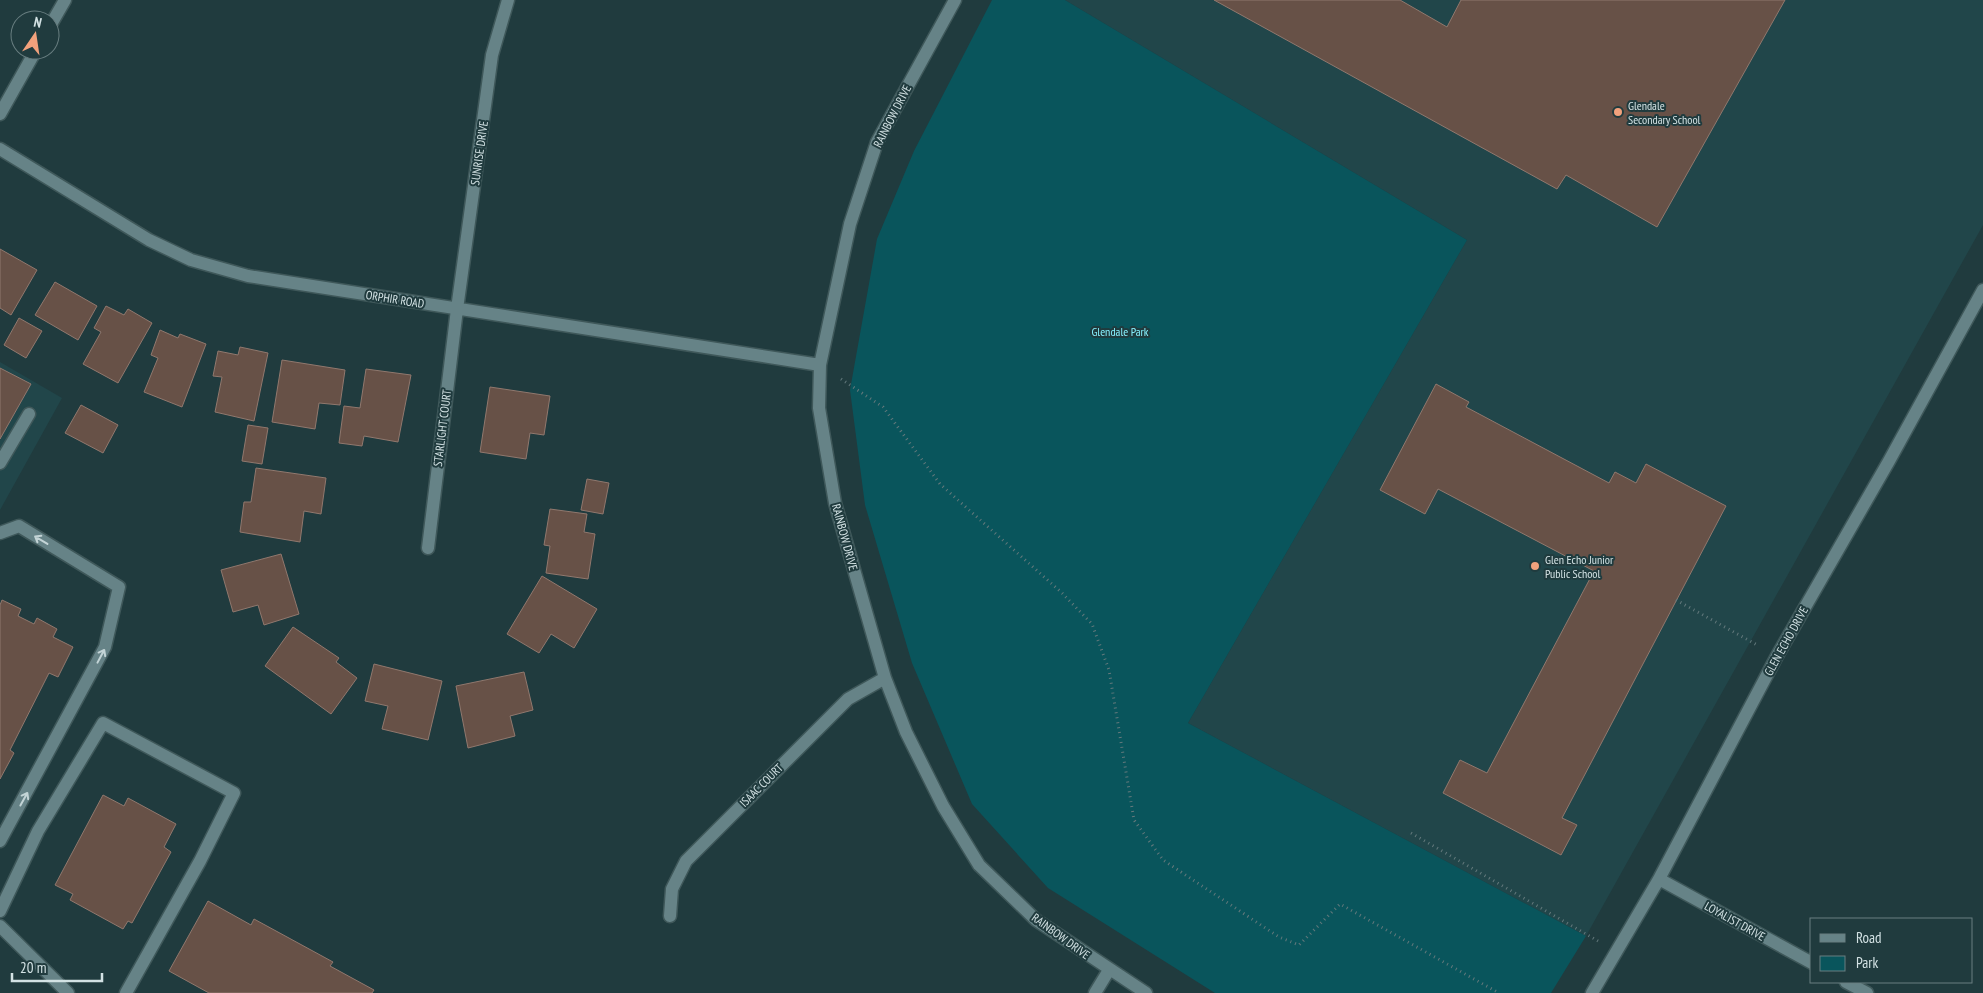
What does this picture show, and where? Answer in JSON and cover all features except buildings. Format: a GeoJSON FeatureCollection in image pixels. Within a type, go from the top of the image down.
{"type":"FeatureCollection","features":[{"type":"Feature","properties":{"kind":"street","name":"SUNRISE DRIVE"},"geometry":{"type":"LineString","coordinates":[[457,308],[492,55],[508,0]]}},
{"type":"Feature","properties":{"kind":"street","name":"RAINBOW DRIVE"},"geometry":{"type":"LineString","coordinates":[[955,0],[877,142],[850,224],[820,365],[819,408],[835,503],[885,678],[910,740],[943,806],[979,865],[1036,920],[1146,993]]}},
{"type":"Feature","properties":{"kind":"street"},"geometry":{"type":"LineString","coordinates":[[0,114],[30,60]]}},
{"type":"Feature","properties":{"kind":"street","name":"ORPHIR ROAD"},"geometry":{"type":"LineString","coordinates":[[0,149],[149,240],[191,260],[248,276],[820,365]]}},
{"type":"Feature","properties":{"kind":"street","name":"GLEN ECHO DRIVE"},"geometry":{"type":"LineString","coordinates":[[1592,993],[1659,879],[1777,656],[1889,461],[1983,290]]}},
{"type":"Feature","properties":{"kind":"street","name":"STARLIGHT COURT"},"geometry":{"type":"LineString","coordinates":[[428,548],[457,308]]}},
{"type":"Feature","properties":{"kind":"street"},"geometry":{"type":"LineString","coordinates":[[0,464],[29,414]]}},
{"type":"Feature","properties":{"kind":"street"},"geometry":{"type":"LineString","coordinates":[[0,533],[19,526],[119,587],[105,648],[0,841]]}},
{"type":"Feature","properties":{"kind":"street","name":"ISAAC COURT"},"geometry":{"type":"LineString","coordinates":[[670,916],[672,889],[686,861],[848,699],[885,678]]}},
{"type":"Feature","properties":{"kind":"street"},"geometry":{"type":"LineString","coordinates":[[0,911],[38,831],[103,723],[234,793],[200,861],[126,993]]}},
{"type":"Feature","properties":{"kind":"street","name":"LOYALIST DRIVE"},"geometry":{"type":"LineString","coordinates":[[1659,879],[1810,962]]}},
{"type":"Feature","properties":{"kind":"street"},"geometry":{"type":"LineString","coordinates":[[0,926],[68,993]]}},
{"type":"Feature","properties":{"kind":"street"},"geometry":{"type":"LineString","coordinates":[[1095,993],[1109,970]]}},
{"type":"Feature","properties":{"kind":"street"},"geometry":{"type":"LineString","coordinates":[[1848,983],[1867,993]]}},
{"type":"Feature","properties":{"kind":"path"},"geometry":{"type":"LineString","coordinates":[[820,365],[883,407],[940,484],[1061,592],[1092,624],[1109,670],[1134,820],[1163,860],[1279,938],[1299,945],[1340,904],[1499,993]]}},
{"type":"Feature","properties":{"kind":"path"},"geometry":{"type":"LineString","coordinates":[[1676,600],[1777,656]]}},
{"type":"Feature","properties":{"kind":"path"},"geometry":{"type":"LineString","coordinates":[[1411,833],[1616,951]]}},
{"type":"Feature","properties":{"kind":"shaded area"},"geometry":{"type":"Polygon","coordinates":[[[1065,0],[1983,0],[1983,225],[1586,936],[1188,723],[1467,240],[1065,0]]]}},
{"type":"Feature","properties":{"kind":"shaded area"},"geometry":{"type":"Polygon","coordinates":[[[0,362],[62,398],[0,510],[0,362]]]}},
{"type":"Feature","properties":{"kind":"green space","name":"Glendale Park"},"geometry":{"type":"Polygon","coordinates":[[[992,0],[1065,0],[1467,240],[1188,723],[1586,936],[1551,993],[1215,993],[1048,888],[972,804],[912,663],[865,505],[850,390],[877,239],[914,151],[992,0]]]}},
{"type":"Feature","properties":{"kind":"place","name":"Glendale Secondary School"},"geometry":{"type":"Point","coordinates":[1618,112]}},
{"type":"Feature","properties":{"kind":"place","name":"Glen Echo Junior Public School"},"geometry":{"type":"Point","coordinates":[1535,566]}}]}
